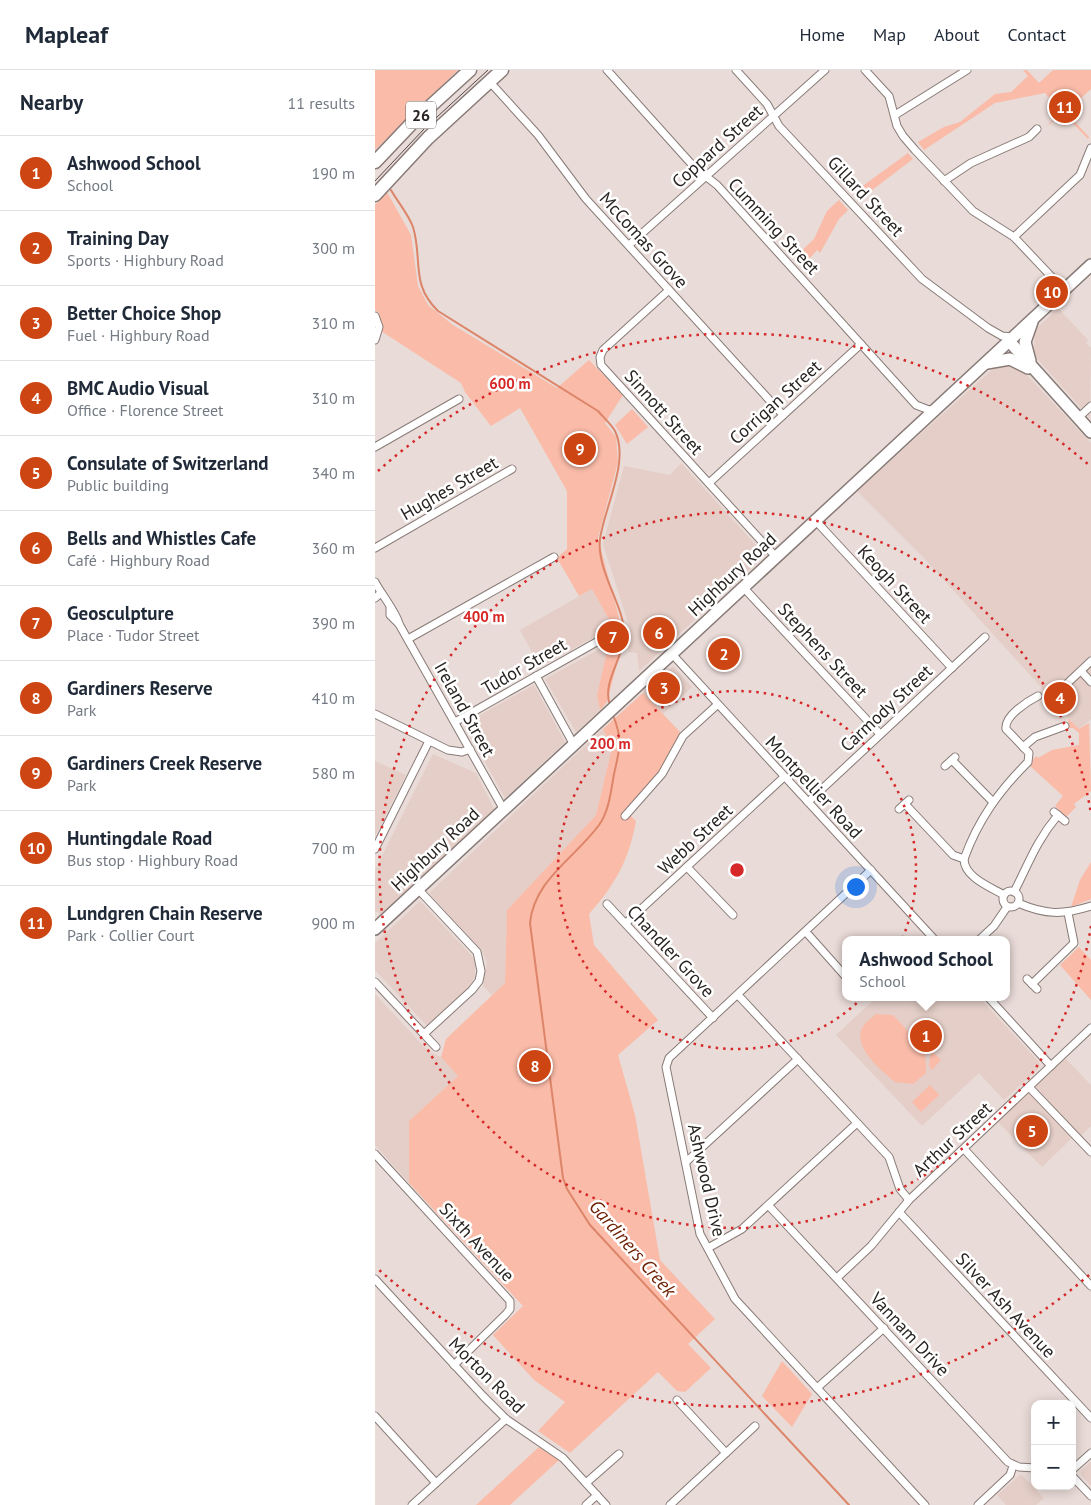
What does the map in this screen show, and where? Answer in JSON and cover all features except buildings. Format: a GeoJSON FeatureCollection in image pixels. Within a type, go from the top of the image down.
{"type":"FeatureCollection","features":[{"type":"Feature","properties":{"kind":"highway","name":"26"},"geometry":{"type":"LineString","coordinates":[[375,162],[413,122],[470,70]]}},
{"type":"Feature","properties":{"kind":"highway","name":"26"},"geometry":{"type":"LineString","coordinates":[[375,195],[429,138],[502,70]]}},
{"type":"Feature","properties":{"kind":"main road","name":"Highbury Road"},"geometry":{"type":"LineString","coordinates":[[375,929],[1091,265]]}},
{"type":"Feature","properties":{"kind":"main road"},"geometry":{"type":"LineString","coordinates":[[1035,316],[1025,342],[1027,356],[1040,376]]}},
{"type":"Feature","properties":{"kind":"main road"},"geometry":{"type":"LineString","coordinates":[[1011,339],[1040,376],[1091,432]]}},
{"type":"Feature","properties":{"kind":"main road"},"geometry":{"type":"LineString","coordinates":[[985,363],[1004,359],[1014,360],[1040,376]]}},
{"type":"Feature","properties":{"kind":"street","name":"Cumming Street"},"geometry":{"type":"LineString","coordinates":[[607,70],[695,168],[706,176],[916,405]]}},
{"type":"Feature","properties":{"kind":"street","name":"Gillard Street"},"geometry":{"type":"LineString","coordinates":[[736,70],[767,104],[779,126],[922,279],[988,328],[1011,339]]}},
{"type":"Feature","properties":{"kind":"street","name":"Coppard Street"},"geometry":{"type":"LineString","coordinates":[[629,245],[825,70]]}},
{"type":"Feature","properties":{"kind":"street"},"geometry":{"type":"LineString","coordinates":[[865,70],[889,96],[897,126],[903,136],[973,211],[1014,237],[1063,290]]}},
{"type":"Feature","properties":{"kind":"street"},"geometry":{"type":"LineString","coordinates":[[895,115],[967,70]]}},
{"type":"Feature","properties":{"kind":"street","name":"McComas Grove"},"geometry":{"type":"LineString","coordinates":[[489,82],[538,135],[586,199],[783,415]]}},
{"type":"Feature","properties":{"kind":"street"},"geometry":{"type":"LineString","coordinates":[[944,181],[971,163],[1029,137],[1037,129]]}},
{"type":"Feature","properties":{"kind":"street"},"geometry":{"type":"LineString","coordinates":[[1014,237],[1080,175],[1091,148]]}},
{"type":"Feature","properties":{"kind":"street","name":"Sinnott Street"},"geometry":{"type":"LineString","coordinates":[[669,290],[603,350],[600,357],[601,365],[776,557]]}},
{"type":"Feature","properties":{"kind":"street"},"geometry":{"type":"LineString","coordinates":[[375,316],[379,327],[375,340]]}},
{"type":"Feature","properties":{"kind":"street","name":"Gillard Street"},"geometry":{"type":"LineString","coordinates":[[988,328],[997,338],[1000,350]]}},
{"type":"Feature","properties":{"kind":"street","name":"Corrigan Street"},"geometry":{"type":"LineString","coordinates":[[709,483],[861,344]]}},
{"type":"Feature","properties":{"kind":"street"},"geometry":{"type":"LineString","coordinates":[[375,447],[459,399]]}},
{"type":"Feature","properties":{"kind":"street"},"geometry":{"type":"LineString","coordinates":[[916,405],[929,410],[936,409]]}},
{"type":"Feature","properties":{"kind":"street"},"geometry":{"type":"LineString","coordinates":[[916,405],[920,416],[918,426]]}},
{"type":"Feature","properties":{"kind":"street"},"geometry":{"type":"LineString","coordinates":[[1078,418],[1091,406]]}},
{"type":"Feature","properties":{"kind":"street","name":"Hughes Street"},"geometry":{"type":"LineString","coordinates":[[375,548],[512,469]]}},
{"type":"Feature","properties":{"kind":"street","name":"Keogh Street"},"geometry":{"type":"LineString","coordinates":[[815,520],[952,668]]}},
{"type":"Feature","properties":{"kind":"street"},"geometry":{"type":"LineString","coordinates":[[408,639],[554,556]]}},
{"type":"Feature","properties":{"kind":"street","name":"Ireland Street"},"geometry":{"type":"LineString","coordinates":[[375,582],[378,595],[395,613],[399,624],[504,810]]}},
{"type":"Feature","properties":{"kind":"street","name":"Stephens Street"},"geometry":{"type":"LineString","coordinates":[[743,587],[880,734]]}},
{"type":"Feature","properties":{"kind":"street","name":"Tudor Street"},"geometry":{"type":"LineString","coordinates":[[455,722],[609,635]]}},
{"type":"Feature","properties":{"kind":"street","name":"Carmody Street"},"geometry":{"type":"LineString","coordinates":[[808,802],[985,637]]}},
{"type":"Feature","properties":{"kind":"street","name":"Montpellier Road"},"geometry":{"type":"LineString","coordinates":[[672,654],[931,936]]}},
{"type":"Feature","properties":{"kind":"street"},"geometry":{"type":"LineString","coordinates":[[1056,694],[1091,661]]}},
{"type":"Feature","properties":{"kind":"street"},"geometry":{"type":"LineString","coordinates":[[1081,671],[1091,682]]}},
{"type":"Feature","properties":{"kind":"street"},"geometry":{"type":"LineString","coordinates":[[536,676],[574,744]]}},
{"type":"Feature","properties":{"kind":"street"},"geometry":{"type":"LineString","coordinates":[[1004,895],[970,874],[964,866],[964,860],[980,821],[992,801],[1028,762],[1029,753],[1006,729],[1006,725],[1009,719],[1029,701],[1039,696]]}},
{"type":"Feature","properties":{"kind":"street"},"geometry":{"type":"LineString","coordinates":[[625,816],[662,774],[683,736],[717,704]]}},
{"type":"Feature","properties":{"kind":"street"},"geometry":{"type":"LineString","coordinates":[[375,714],[455,752],[463,752],[469,746]]}},
{"type":"Feature","properties":{"kind":"street"},"geometry":{"type":"LineString","coordinates":[[1023,747],[1035,736],[1065,726]]}},
{"type":"Feature","properties":{"kind":"street"},"geometry":{"type":"LineString","coordinates":[[375,849],[429,741]]}},
{"type":"Feature","properties":{"kind":"street"},"geometry":{"type":"LineString","coordinates":[[945,766],[953,758],[992,801]]}},
{"type":"Feature","properties":{"kind":"street","name":"Webb Street"},"geometry":{"type":"LineString","coordinates":[[626,923],[784,777]]}},
{"type":"Feature","properties":{"kind":"street"},"geometry":{"type":"LineString","coordinates":[[904,804],[953,855],[964,860]]}},
{"type":"Feature","properties":{"kind":"street"},"geometry":{"type":"LineString","coordinates":[[1014,892],[1029,856],[1056,814],[1065,821]]}},
{"type":"Feature","properties":{"kind":"street"},"geometry":{"type":"LineString","coordinates":[[687,867],[733,915]]}},
{"type":"Feature","properties":{"kind":"street","name":"Ashwood Drive"},"geometry":{"type":"LineString","coordinates":[[871,870],[669,1058],[666,1067],[687,1162],[700,1234],[735,1299],[925,1505]]}},
{"type":"Feature","properties":{"kind":"street"},"geometry":{"type":"LineString","coordinates":[[418,889],[477,952],[481,971],[479,981],[472,990],[424,1034]]}},
{"type":"Feature","properties":{"kind":"street"},"geometry":{"type":"LineString","coordinates":[[1004,895],[1008,892],[1014,892],[1018,896],[1018,903]]}},
{"type":"Feature","properties":{"kind":"street"},"geometry":{"type":"LineString","coordinates":[[1004,895],[1003,902],[1007,907]]}},
{"type":"Feature","properties":{"kind":"street"},"geometry":{"type":"LineString","coordinates":[[1007,907],[1013,907],[1018,903]]}},
{"type":"Feature","properties":{"kind":"street"},"geometry":{"type":"LineString","coordinates":[[1018,903],[1045,912],[1068,913],[1091,906]]}},
{"type":"Feature","properties":{"kind":"street","name":"Chandler Grove"},"geometry":{"type":"LineString","coordinates":[[607,904],[713,1018]]}},
{"type":"Feature","properties":{"kind":"street"},"geometry":{"type":"LineString","coordinates":[[983,936],[994,926],[1007,907]]}},
{"type":"Feature","properties":{"kind":"street"},"geometry":{"type":"LineString","coordinates":[[1032,984],[1074,943],[1068,913]]}},
{"type":"Feature","properties":{"kind":"street"},"geometry":{"type":"LineString","coordinates":[[806,932],[842,972]]}},
{"type":"Feature","properties":{"kind":"street"},"geometry":{"type":"LineString","coordinates":[[375,982],[436,1047]]}},
{"type":"Feature","properties":{"kind":"street"},"geometry":{"type":"LineString","coordinates":[[738,995],[856,1124],[889,1157],[900,1189],[909,1200]]}},
{"type":"Feature","properties":{"kind":"street"},"geometry":{"type":"LineString","coordinates":[[992,1001],[1051,1066]]}},
{"type":"Feature","properties":{"kind":"street","name":"Arthur Street"},"geometry":{"type":"LineString","coordinates":[[838,1277],[871,1246],[909,1200],[1091,1028]]}},
{"type":"Feature","properties":{"kind":"street"},"geometry":{"type":"LineString","coordinates":[[687,1162],[798,1059]]}},
{"type":"Feature","properties":{"kind":"street"},"geometry":{"type":"LineString","coordinates":[[1029,1086],[1091,1152]]}},
{"type":"Feature","properties":{"kind":"street"},"geometry":{"type":"LineString","coordinates":[[708,1248],[742,1229],[856,1124]]}},
{"type":"Feature","properties":{"kind":"street"},"geometry":{"type":"LineString","coordinates":[[964,1149],[1091,1286]]}},
{"type":"Feature","properties":{"kind":"street","name":"Sixth Avenue"},"geometry":{"type":"LineString","coordinates":[[375,1154],[510,1301],[509,1312],[453,1364]]}},
{"type":"Feature","properties":{"kind":"street","name":"Vannam Drive"},"geometry":{"type":"LineString","coordinates":[[769,1206],[838,1277],[1013,1466]]}},
{"type":"Feature","properties":{"kind":"street","name":"Silver Ash Avenue"},"geometry":{"type":"LineString","coordinates":[[899,1212],[1091,1418]]}},
{"type":"Feature","properties":{"kind":"street","name":"Morton Road"},"geometry":{"type":"LineString","coordinates":[[375,1279],[506,1419],[563,1458],[606,1505]]}},
{"type":"Feature","properties":{"kind":"street"},"geometry":{"type":"LineString","coordinates":[[817,1388],[884,1328]]}},
{"type":"Feature","properties":{"kind":"street"},"geometry":{"type":"LineString","coordinates":[[677,1400],[726,1453]]}},
{"type":"Feature","properties":{"kind":"street"},"geometry":{"type":"LineString","coordinates":[[375,1416],[436,1483]]}},
{"type":"Feature","properties":{"kind":"street"},"geometry":{"type":"LineString","coordinates":[[412,1505],[506,1419]]}},
{"type":"Feature","properties":{"kind":"street"},"geometry":{"type":"LineString","coordinates":[[670,1505],[755,1426]]}},
{"type":"Feature","properties":{"kind":"street"},"geometry":{"type":"LineString","coordinates":[[1076,1466],[1091,1452]]}},
{"type":"Feature","properties":{"kind":"street"},"geometry":{"type":"LineString","coordinates":[[586,1483],[619,1454]]}},
{"type":"Feature","properties":{"kind":"street"},"geometry":{"type":"LineString","coordinates":[[977,1505],[1010,1475],[1013,1466],[1031,1468]]}},
{"type":"Feature","properties":{"kind":"street"},"geometry":{"type":"LineString","coordinates":[[1076,1480],[1091,1496]]}},
{"type":"Feature","properties":{"kind":"street"},"geometry":{"type":"LineString","coordinates":[[586,1505],[597,1495]]}},
{"type":"Feature","properties":{"kind":"shaded area"},"geometry":{"type":"Polygon","coordinates":[[[375,70],[458,70],[375,150],[375,70]]]}},
{"type":"Feature","properties":{"kind":"shaded area"},"geometry":{"type":"Polygon","coordinates":[[[1023,70],[1027,70],[1039,83],[1053,70],[1091,70],[1091,89],[1066,112],[1089,137],[1088,139],[1063,113],[1046,127],[1061,111],[1045,93],[995,103],[924,150],[918,142],[944,127],[960,122],[995,94],[1011,92],[1028,76],[1023,70]]]}},
{"type":"Feature","properties":{"kind":"shaded area"},"geometry":{"type":"Polygon","coordinates":[[[908,153],[913,159],[859,200],[853,193],[908,153]]]}},
{"type":"Feature","properties":{"kind":"shaded area"},"geometry":{"type":"Polygon","coordinates":[[[387,192],[411,235],[418,286],[428,305],[453,325],[557,388],[589,360],[623,395],[605,423],[616,437],[618,462],[598,538],[624,637],[607,702],[600,710],[597,695],[610,638],[611,623],[592,589],[579,596],[557,558],[567,549],[567,491],[520,408],[491,426],[465,392],[461,383],[381,331],[379,313],[375,310],[375,205],[387,192]]]}},
{"type":"Feature","properties":{"kind":"shaded area"},"geometry":{"type":"Polygon","coordinates":[[[839,200],[848,210],[839,219],[820,253],[817,250],[802,267],[794,258],[814,239],[827,211],[839,200]]]}},
{"type":"Feature","properties":{"kind":"shaded area"},"geometry":{"type":"Polygon","coordinates":[[[1058,308],[1088,340],[1086,343],[1091,348],[1090,418],[1034,355],[1035,330],[1058,308]]]}},
{"type":"Feature","properties":{"kind":"shaded area"},"geometry":{"type":"Polygon","coordinates":[[[1001,364],[1016,366],[1024,372],[1091,443],[1091,719],[1079,729],[924,558],[857,491],[994,368],[1001,364]]]}},
{"type":"Feature","properties":{"kind":"shaded area"},"geometry":{"type":"Polygon","coordinates":[[[632,409],[648,427],[627,444],[615,425],[632,409]]]}},
{"type":"Feature","properties":{"kind":"shaded area"},"geometry":{"type":"Polygon","coordinates":[[[681,463],[765,555],[639,671],[637,653],[628,652],[631,632],[603,544],[624,466],[670,475],[681,463]]]}},
{"type":"Feature","properties":{"kind":"shaded area"},"geometry":{"type":"Polygon","coordinates":[[[592,589],[611,623],[607,630],[540,667],[520,630],[592,589]]]}},
{"type":"Feature","properties":{"kind":"shaded area"},"geometry":{"type":"Polygon","coordinates":[[[609,644],[597,695],[600,710],[576,732],[545,679],[609,644]]]}},
{"type":"Feature","properties":{"kind":"shaded area"},"geometry":{"type":"Polygon","coordinates":[[[673,666],[692,687],[663,714],[643,693],[673,666]]]}},
{"type":"Feature","properties":{"kind":"shaded area"},"geometry":{"type":"Polygon","coordinates":[[[534,685],[565,742],[505,798],[464,724],[534,685]]]}},
{"type":"Feature","properties":{"kind":"shaded area"},"geometry":{"type":"Polygon","coordinates":[[[643,693],[681,733],[663,769],[625,810],[636,821],[625,860],[606,893],[589,914],[594,945],[658,1020],[618,1055],[635,1115],[660,1260],[715,1319],[688,1344],[711,1368],[685,1392],[677,1391],[658,1372],[570,1453],[538,1431],[565,1402],[534,1380],[493,1335],[523,1306],[409,1183],[409,1121],[458,1076],[441,1057],[446,1039],[505,983],[507,910],[596,815],[612,748],[603,729],[643,693]]]}},
{"type":"Feature","properties":{"kind":"shaded area"},"geometry":{"type":"Polygon","coordinates":[[[1068,718],[1079,729],[1089,723],[1091,791],[1074,804],[1076,807],[1066,817],[1055,806],[1063,796],[1029,765],[1036,756],[1038,758],[1052,750],[1079,745],[1079,733],[1073,728],[1069,728],[1068,718]]]}},
{"type":"Feature","properties":{"kind":"shaded area"},"geometry":{"type":"Polygon","coordinates":[[[603,729],[612,748],[596,815],[507,910],[505,983],[492,995],[483,986],[487,962],[482,951],[429,893],[603,729]]]}},
{"type":"Feature","properties":{"kind":"shaded area"},"geometry":{"type":"Polygon","coordinates":[[[433,754],[476,773],[494,809],[381,914],[375,911],[375,870],[433,754]]]}},
{"type":"Feature","properties":{"kind":"shaded area"},"geometry":{"type":"Polygon","coordinates":[[[375,761],[406,775],[375,837],[375,761]]]}},
{"type":"Feature","properties":{"kind":"shaded area"},"geometry":{"type":"Polygon","coordinates":[[[1091,862],[1091,899],[1071,907],[1080,880],[1091,862]]]}},
{"type":"Feature","properties":{"kind":"shaded area"},"geometry":{"type":"Polygon","coordinates":[[[420,901],[475,961],[475,977],[468,988],[427,1026],[375,970],[375,943],[420,901]]]}},
{"type":"Feature","properties":{"kind":"shaded area"},"geometry":{"type":"Polygon","coordinates":[[[1079,947],[1091,960],[1091,1000],[1060,965],[1079,947]]]}},
{"type":"Feature","properties":{"kind":"shaded area"},"geometry":{"type":"Polygon","coordinates":[[[375,994],[429,1052],[441,1057],[458,1076],[409,1121],[409,1183],[375,1145],[375,994]]]}},
{"type":"Feature","properties":{"kind":"shaded area"},"geometry":{"type":"Polygon","coordinates":[[[873,1001],[983,1001],[1039,1062],[1040,1067],[1004,1100],[979,1073],[922,1126],[836,1035],[873,1001]]]}},
{"type":"Feature","properties":{"kind":"shaded area"},"geometry":{"type":"Polygon","coordinates":[[[876,1014],[893,1015],[925,1049],[926,1073],[913,1084],[895,1082],[876,1065],[865,1051],[860,1036],[862,1028],[876,1014]]]}},
{"type":"Feature","properties":{"kind":"shaded area"},"geometry":{"type":"Polygon","coordinates":[[[931,1050],[941,1060],[932,1070],[929,1066],[931,1050]]]}},
{"type":"Feature","properties":{"kind":"shaded area"},"geometry":{"type":"Polygon","coordinates":[[[1064,1057],[1091,1085],[1091,1126],[1077,1140],[1073,1137],[1042,1167],[998,1122],[1064,1057]]]}},
{"type":"Feature","properties":{"kind":"shaded area"},"geometry":{"type":"Polygon","coordinates":[[[930,1085],[939,1095],[921,1112],[912,1102],[930,1085]]]}},
{"type":"Feature","properties":{"kind":"shaded area"},"geometry":{"type":"Polygon","coordinates":[[[782,1361],[812,1394],[792,1427],[762,1396],[782,1361]]]}},
{"type":"Feature","properties":{"kind":"shaded area"},"geometry":{"type":"Polygon","coordinates":[[[539,1447],[559,1460],[510,1505],[476,1505],[539,1447]]]}},
{"type":"Feature","properties":{"kind":"shaded area"},"geometry":{"type":"Polygon","coordinates":[[[1091,1461],[1091,1486],[1081,1475],[1081,1471],[1091,1461]]]}},
{"type":"Feature","properties":{"kind":"shaded area"},"geometry":{"type":"Polygon","coordinates":[[[1021,1474],[1031,1484],[1031,1490],[1036,1490],[1044,1498],[1036,1505],[1006,1505],[997,1495],[1021,1474]]]}},
{"type":"Feature","properties":{"kind":"waterway","name":"Gardiners Creek"},"geometry":{"type":"LineString","coordinates":[[391,190],[413,227],[420,281],[429,301],[438,311],[598,411],[615,431],[619,443],[620,457],[615,485],[600,539],[603,565],[624,628],[622,647],[608,689],[610,705]]}},
{"type":"Feature","properties":{"kind":"waterway","name":"Gardiners Creek"},"geometry":{"type":"LineString","coordinates":[[613,715],[619,738],[618,757],[605,814],[589,837],[547,882],[533,908],[530,923],[563,1178],[567,1189],[590,1225],[849,1505]]}},
{"type":"Feature","properties":{"kind":"tram line"},"geometry":{"type":"LineString","coordinates":[[375,181],[424,129],[488,70]]}},
{"type":"Feature","properties":{"kind":"place","name":"Lundgren Chain Reserve"},"geometry":{"type":"Point","coordinates":[1065,107]}},
{"type":"Feature","properties":{"kind":"place","name":"Huntingdale Road"},"geometry":{"type":"Point","coordinates":[1052,292]}},
{"type":"Feature","properties":{"kind":"place","name":"Gardiners Creek Reserve"},"geometry":{"type":"Point","coordinates":[580,449]}},
{"type":"Feature","properties":{"kind":"place","name":"Bells and Whistles Cafe"},"geometry":{"type":"Point","coordinates":[659,633]}},
{"type":"Feature","properties":{"kind":"place","name":"Geosculpture"},"geometry":{"type":"Point","coordinates":[613,637]}},
{"type":"Feature","properties":{"kind":"place","name":"Training Day"},"geometry":{"type":"Point","coordinates":[724,654]}},
{"type":"Feature","properties":{"kind":"place","name":"Better Choice Shop"},"geometry":{"type":"Point","coordinates":[664,688]}},
{"type":"Feature","properties":{"kind":"place","name":"BMC Audio Visual"},"geometry":{"type":"Point","coordinates":[1060,698]}},
{"type":"Feature","properties":{"kind":"place","name":"Ashwood School"},"geometry":{"type":"Point","coordinates":[926,1036]}},
{"type":"Feature","properties":{"kind":"place","name":"Gardiners Reserve"},"geometry":{"type":"Point","coordinates":[535,1066]}},
{"type":"Feature","properties":{"kind":"place","name":"Consulate of Switzerland"},"geometry":{"type":"Point","coordinates":[1032,1131]}}]}
